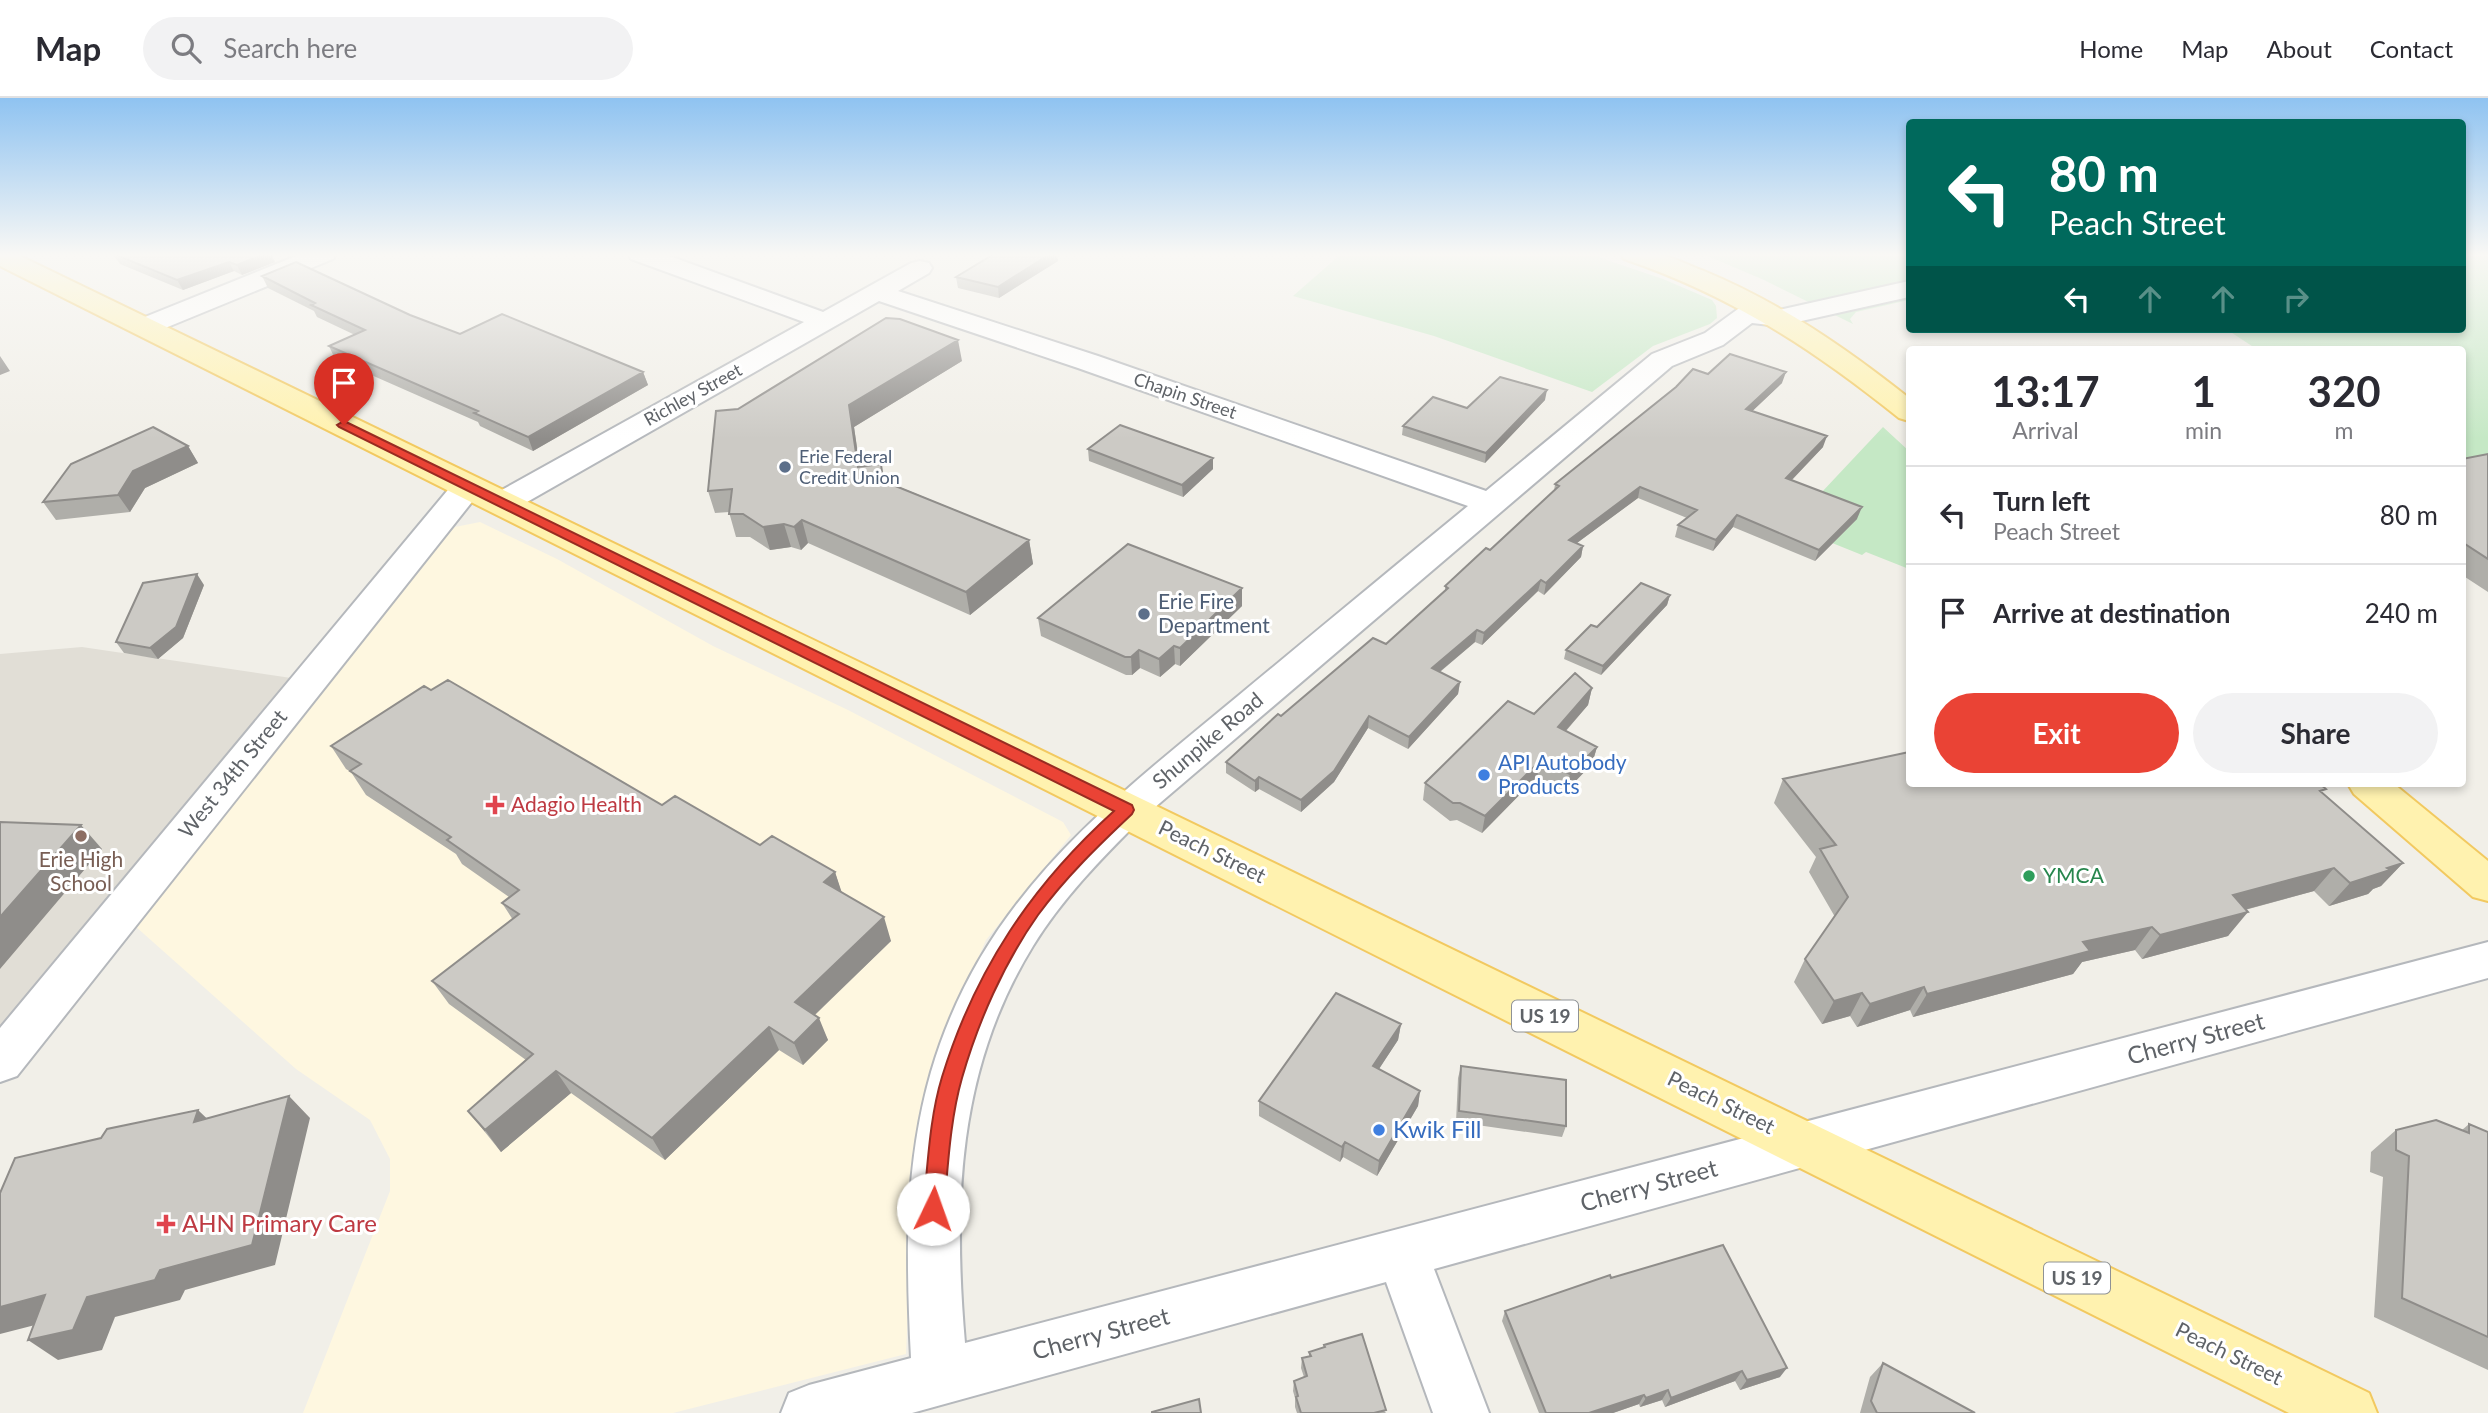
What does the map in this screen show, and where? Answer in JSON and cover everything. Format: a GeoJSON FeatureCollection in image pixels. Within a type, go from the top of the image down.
{"type":"FeatureCollection","features":[{"type":"Feature","properties":{"kind":"main road","name":"Peach Street"},"geometry":{"type":"LineString","coordinates":[[120,315],[2348,1413]]}},
{"type":"Feature","properties":{"kind":"main road"},"geometry":{"type":"LineString","coordinates":[[1776,315],[1841,358],[1906,410]]}},
{"type":"Feature","properties":{"kind":"main road"},"geometry":{"type":"LineString","coordinates":[[1820,315],[1846,332]]}},
{"type":"Feature","properties":{"kind":"main road"},"geometry":{"type":"LineString","coordinates":[[2372,787],[2488,885]]}},
{"type":"Feature","properties":{"kind":"street"},"geometry":{"type":"LineString","coordinates":[[144,327],[173,315]]}},
{"type":"Feature","properties":{"kind":"street"},"geometry":{"type":"LineString","coordinates":[[809,315],[827,322]]}},
{"type":"Feature","properties":{"kind":"street","name":"Richley Street"},"geometry":{"type":"LineString","coordinates":[[502,503],[839,315]]}},
{"type":"Feature","properties":{"kind":"street","name":"Chapin Street"},"geometry":{"type":"LineString","coordinates":[[946,315],[1088,362],[1489,503]]}},
{"type":"Feature","properties":{"kind":"street","name":"Shunpike Road"},"geometry":{"type":"LineString","coordinates":[[940,1378],[933,1236],[934,1183],[952,1078],[986,987],[1032,910],[1083,850],[1126,810],[1662,360],[1714,339],[1741,338],[1771,329],[1777,326],[1779,318],[1792,315]]}},
{"type":"Feature","properties":{"kind":"street","name":"West 34th Street"},"geometry":{"type":"LineString","coordinates":[[0,1062],[468,486]]}},
{"type":"Feature","properties":{"kind":"street","name":"Cherry Street"},"geometry":{"type":"LineString","coordinates":[[809,1413],[2488,960]]}},
{"type":"Feature","properties":{"kind":"street"},"geometry":{"type":"LineString","coordinates":[[1402,1253],[1461,1413]]}},
{"type":"Feature","properties":{"kind":"shaded area"},"geometry":{"type":"Polygon","coordinates":[[[480,522],[557,559],[713,646],[848,710],[1063,822],[1071,835],[986,940],[961,997],[914,1167],[907,1225],[909,1285],[906,1354],[673,1413],[303,1413],[390,1191],[390,1159],[370,1120],[296,1069],[135,926],[444,539],[455,527],[480,522]]]}},
{"type":"Feature","properties":{"kind":"shaded area","name":"Erie High School"},"geometry":{"type":"Polygon","coordinates":[[[82,647],[291,678],[0,1032],[0,654],[82,647]]]}},
{"type":"Feature","properties":{"kind":"green space"},"geometry":{"type":"Polygon","coordinates":[[[1361,315],[1717,315],[1717,318],[1710,324],[1653,346],[1592,392],[1434,336],[1361,315]]]}},
{"type":"Feature","properties":{"kind":"green space"},"geometry":{"type":"Polygon","coordinates":[[[1836,315],[1853,315],[1850,319],[1853,324],[1836,315]]]}},
{"type":"Feature","properties":{"kind":"green space"},"geometry":{"type":"Polygon","coordinates":[[[2466,315],[2488,315],[2488,462],[2466,459],[2466,346],[2252,346],[2232,333],[2466,333],[2466,315]]]}},
{"type":"Feature","properties":{"kind":"green space"},"geometry":{"type":"Polygon","coordinates":[[[1883,427],[1906,448],[1906,568],[1866,552],[1862,555],[1790,526],[1883,427]]]}},
{"type":"Feature","properties":{"kind":"building"},"geometry":{"type":"Polygon","coordinates":[[[333,315],[411,315],[460,334],[499,315],[505,315],[643,372],[528,437],[474,413],[478,411],[329,346],[365,330],[333,315]]]}},
{"type":"Feature","properties":{"kind":"building"},"geometry":{"type":"Polygon","coordinates":[[[886,318],[900,319],[958,340],[849,405],[858,467],[881,464],[883,481],[1029,540],[966,592],[802,520],[794,527],[784,524],[763,527],[743,514],[729,514],[732,489],[708,491],[716,411],[738,409],[886,318]]]}},
{"type":"Feature","properties":{"kind":"building"},"geometry":{"type":"Polygon","coordinates":[[[1730,354],[1786,372],[1746,409],[1827,436],[1786,478],[1862,507],[1819,550],[1737,515],[1716,540],[1678,525],[1697,510],[1640,487],[1569,540],[1583,546],[1546,583],[1541,580],[1484,633],[1477,630],[1432,668],[1460,682],[1409,737],[1369,716],[1334,771],[1301,800],[1259,777],[1255,781],[1226,762],[1278,714],[1281,716],[1373,638],[1386,644],[1448,588],[1445,586],[1486,548],[1490,550],[1559,486],[1555,484],[1676,387],[1693,369],[1708,374],[1730,354]]]}},
{"type":"Feature","properties":{"kind":"building"},"geometry":{"type":"Polygon","coordinates":[[[1500,377],[1547,390],[1486,453],[1403,426],[1433,397],[1467,408],[1500,377]]]}},
{"type":"Feature","properties":{"kind":"building"},"geometry":{"type":"Polygon","coordinates":[[[1120,425],[1213,458],[1182,485],[1088,449],[1120,425]]]}},
{"type":"Feature","properties":{"kind":"building"},"geometry":{"type":"Polygon","coordinates":[[[153,427],[188,446],[133,471],[118,495],[43,502],[71,464],[153,427]]]}},
{"type":"Feature","properties":{"kind":"building"},"geometry":{"type":"Polygon","coordinates":[[[2488,454],[2488,559],[2466,545],[2466,458],[2488,454]]]}},
{"type":"Feature","properties":{"kind":"building"},"geometry":{"type":"Polygon","coordinates":[[[1128,544],[1242,588],[1180,648],[1174,646],[1159,659],[1139,650],[1131,657],[1125,657],[1038,618],[1128,544]]]}},
{"type":"Feature","properties":{"kind":"building"},"geometry":{"type":"Polygon","coordinates":[[[197,574],[176,627],[150,648],[116,642],[143,583],[197,574]]]}},
{"type":"Feature","properties":{"kind":"building"},"geometry":{"type":"Polygon","coordinates":[[[1641,583],[1670,595],[1603,666],[1566,650],[1591,625],[1597,627],[1641,583]]]}},
{"type":"Feature","properties":{"kind":"building"},"geometry":{"type":"Polygon","coordinates":[[[1575,673],[1592,688],[1558,727],[1597,747],[1570,774],[1541,760],[1485,816],[1460,803],[1453,803],[1425,783],[1508,701],[1534,714],[1575,673]]]}},
{"type":"Feature","properties":{"kind":"building"},"geometry":{"type":"Polygon","coordinates":[[[448,680],[662,805],[675,796],[760,845],[772,836],[835,872],[824,882],[884,917],[795,1002],[819,1018],[794,1043],[769,1027],[652,1138],[556,1071],[485,1130],[468,1111],[533,1054],[432,981],[519,914],[502,903],[519,890],[447,840],[451,837],[350,771],[361,764],[331,746],[424,686],[431,690],[448,680]]]}},
{"type":"Feature","properties":{"kind":"building"},"geometry":{"type":"Polygon","coordinates":[[[1906,753],[1906,787],[2324,787],[2326,789],[2320,791],[2403,863],[2350,883],[2334,868],[2233,895],[2248,912],[2160,935],[2152,927],[2083,942],[2090,951],[1927,994],[1924,987],[1870,1004],[1862,993],[1834,1001],[1805,959],[1848,897],[1820,849],[1836,845],[1783,779],[1906,753]]]}},
{"type":"Feature","properties":{"kind":"building"},"geometry":{"type":"Polygon","coordinates":[[[0,822],[81,825],[0,917],[0,822]]]}},
{"type":"Feature","properties":{"kind":"building"},"geometry":{"type":"Polygon","coordinates":[[[1336,993],[1401,1024],[1373,1066],[1420,1091],[1379,1161],[1345,1142],[1342,1147],[1259,1101],[1336,993]]]}},
{"type":"Feature","properties":{"kind":"building"},"geometry":{"type":"Polygon","coordinates":[[[1461,1066],[1566,1080],[1566,1126],[1459,1111],[1461,1066]]]}},
{"type":"Feature","properties":{"kind":"building"},"geometry":{"type":"Polygon","coordinates":[[[289,1096],[252,1245],[160,1270],[155,1280],[87,1297],[73,1330],[28,1340],[45,1295],[0,1307],[0,1193],[15,1158],[101,1138],[107,1129],[198,1110],[194,1122],[289,1096]]]}},
{"type":"Feature","properties":{"kind":"building"},"geometry":{"type":"Polygon","coordinates":[[[2436,1120],[2469,1133],[2469,1124],[2488,1132],[2488,1337],[2402,1298],[2409,1156],[2396,1150],[2396,1130],[2436,1120]]]}},
{"type":"Feature","properties":{"kind":"building"},"geometry":{"type":"Polygon","coordinates":[[[1723,1245],[1787,1368],[1747,1380],[1742,1371],[1671,1398],[1668,1390],[1589,1413],[1546,1413],[1505,1311],[1610,1275],[1611,1278],[1723,1245]]]}},
{"type":"Feature","properties":{"kind":"building"},"geometry":{"type":"Polygon","coordinates":[[[1362,1334],[1386,1410],[1374,1413],[1301,1413],[1294,1381],[1307,1376],[1302,1358],[1311,1356],[1309,1352],[1325,1347],[1324,1345],[1362,1334]]]}},
{"type":"Feature","properties":{"kind":"building"},"geometry":{"type":"Polygon","coordinates":[[[1883,1363],[1975,1413],[1877,1413],[1871,1401],[1883,1363]]]}},
{"type":"Feature","properties":{"kind":"building"},"geometry":{"type":"Polygon","coordinates":[[[1199,1399],[1201,1413],[1152,1413],[1152,1412],[1199,1399]]]}},
{"type":"Feature","properties":{"kind":"place","name":"Erie Federal Credit Union"},"geometry":{"type":"Point","coordinates":[785,467]}},
{"type":"Feature","properties":{"kind":"place","name":"Erie Fire Department"},"geometry":{"type":"Point","coordinates":[1144,614]}},
{"type":"Feature","properties":{"kind":"place","name":"API Autobody Products"},"geometry":{"type":"Point","coordinates":[1484,775]}},
{"type":"Feature","properties":{"kind":"place","name":"Adagio Health"},"geometry":{"type":"Point","coordinates":[495,805]}},
{"type":"Feature","properties":{"kind":"place","name":"Erie High School"},"geometry":{"type":"Point","coordinates":[81,836]}},
{"type":"Feature","properties":{"kind":"place","name":"YMCA"},"geometry":{"type":"Point","coordinates":[2029,876]}},
{"type":"Feature","properties":{"kind":"place","name":"Kwik Fill"},"geometry":{"type":"Point","coordinates":[1379,1130]}},
{"type":"Feature","properties":{"kind":"place","name":"AHN Primary Care"},"geometry":{"type":"Point","coordinates":[166,1224]}},
{"type":"Feature","properties":{"kind":"route"},"geometry":{"type":"LineString","coordinates":[[344,425],[1126,810],[1090,843],[1032,910],[986,987],[968,1029],[952,1078],[942,1127],[933,1209]]}}]}
